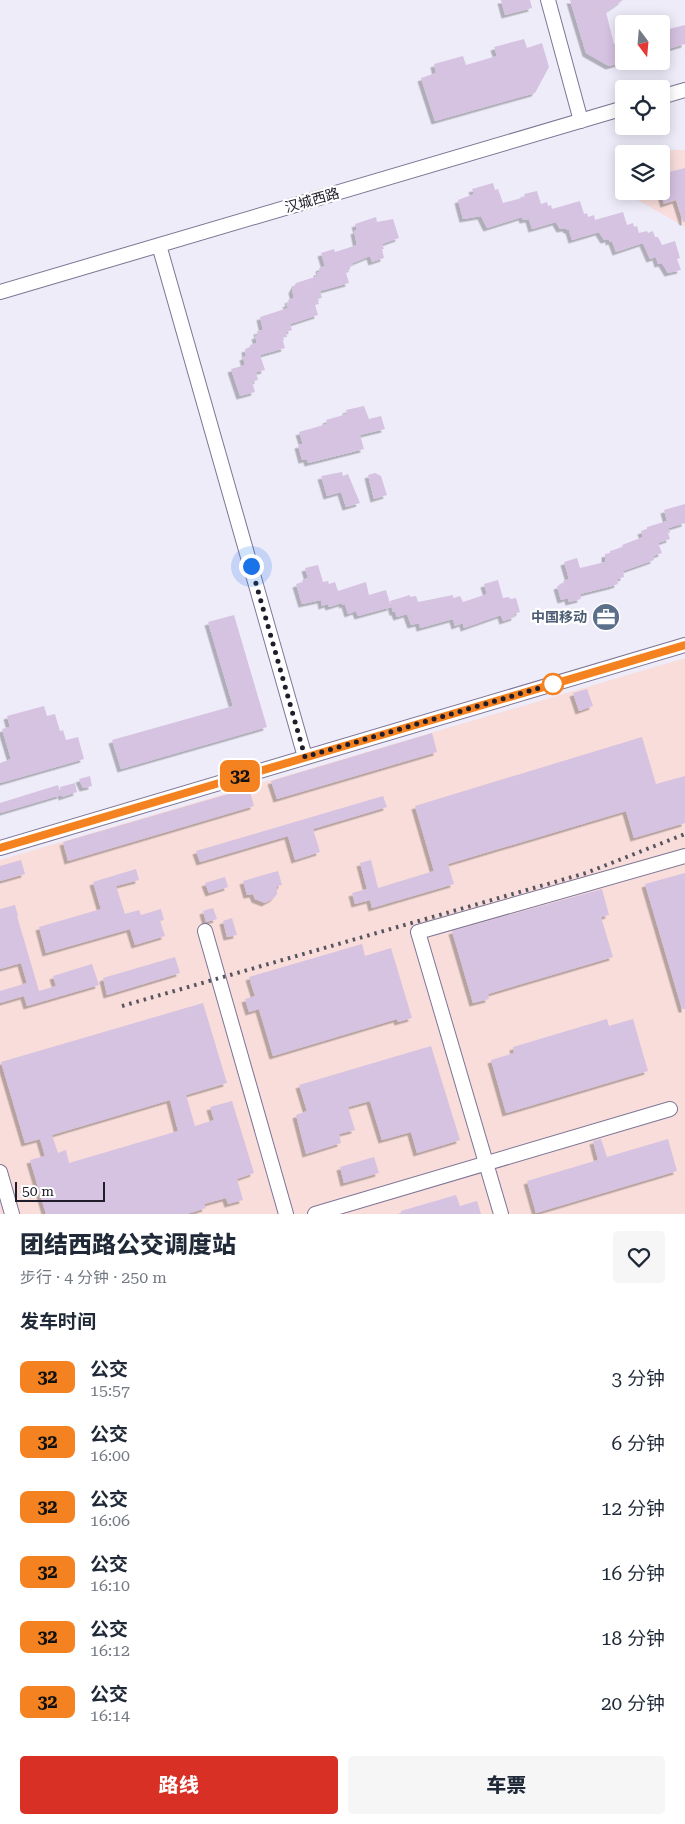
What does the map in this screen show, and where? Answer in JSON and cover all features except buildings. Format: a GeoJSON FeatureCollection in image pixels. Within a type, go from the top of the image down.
{"type":"FeatureCollection","features":[{"type":"Feature","properties":{"kind":"street"},"geometry":{"type":"LineString","coordinates":[[548,0],[581,121]]}},
{"type":"Feature","properties":{"kind":"street"},"geometry":{"type":"LineString","coordinates":[[670,94],[685,90]]}},
{"type":"Feature","properties":{"kind":"street","name":"汉城西路"},"geometry":{"type":"LineString","coordinates":[[0,292],[615,111]]}},
{"type":"Feature","properties":{"kind":"street"},"geometry":{"type":"LineString","coordinates":[[159,245],[305,757]]}},
{"type":"Feature","properties":{"kind":"street"},"geometry":{"type":"LineString","coordinates":[[0,848],[685,645]]}},
{"type":"Feature","properties":{"kind":"street"},"geometry":{"type":"LineString","coordinates":[[501,1214],[418,932],[685,856]]}},
{"type":"Feature","properties":{"kind":"street"},"geometry":{"type":"LineString","coordinates":[[204,931],[286,1214]]}},
{"type":"Feature","properties":{"kind":"street"},"geometry":{"type":"LineString","coordinates":[[315,1214],[670,1109]]}},
{"type":"Feature","properties":{"kind":"street"},"geometry":{"type":"LineString","coordinates":[[0,1172],[12,1214]]}},
{"type":"Feature","properties":{"kind":"shaded area"},"geometry":{"type":"Polygon","coordinates":[[[670,150],[685,150],[685,227],[638,200],[670,200],[670,150]]]}},
{"type":"Feature","properties":{"kind":"shaded area"},"geometry":{"type":"Polygon","coordinates":[[[685,658],[685,1214],[0,1214],[0,860],[685,658]]]}},
{"type":"Feature","properties":{"kind":"railway"},"geometry":{"type":"LineString","coordinates":[[122,1006],[586,873],[685,834]]}},
{"type":"Feature","properties":{"kind":"bus line","name":"32"},"geometry":{"type":"LineString","coordinates":[[0,848],[685,645]]}},
{"type":"Feature","properties":{"kind":"place","name":"中国移动"},"geometry":{"type":"Point","coordinates":[606,617]}},
{"type":"Feature","properties":{"kind":"route"},"geometry":{"type":"LineString","coordinates":[[251,566],[305,757],[553,684]]}}]}
